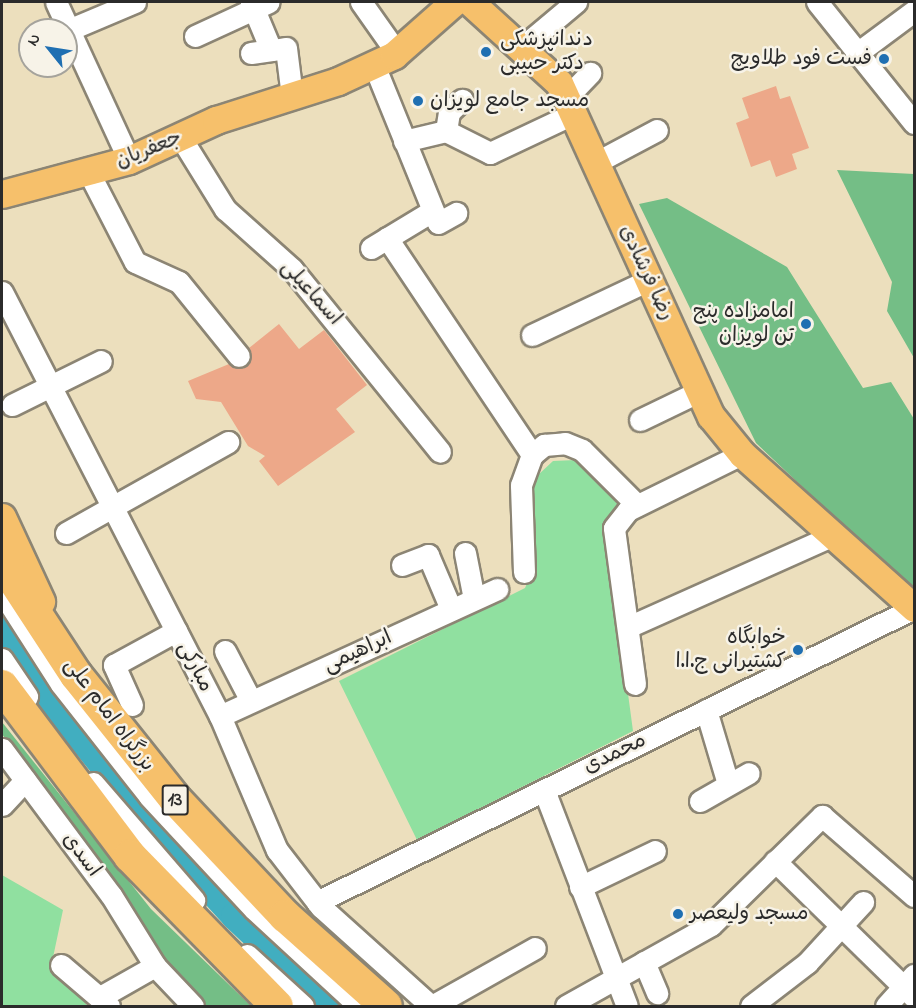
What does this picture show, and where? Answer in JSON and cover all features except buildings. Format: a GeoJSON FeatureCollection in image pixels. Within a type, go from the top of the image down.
{"type":"FeatureCollection","features":[{"type":"Feature","properties":{"kind":"highway","name":"بزرگراه امام علی"},"geometry":{"type":"LineString","coordinates":[[2,562],[76,675],[226,857],[386,1006]]}},
{"type":"Feature","properties":{"kind":"highway"},"geometry":{"type":"LineString","coordinates":[[2,686],[130,856],[277,1006]]}},
{"type":"Feature","properties":{"kind":"main road","name":"جعفریان"},"geometry":{"type":"LineString","coordinates":[[2,194],[89,173],[129,160],[216,120],[292,96],[385,59],[454,2]]}},
{"type":"Feature","properties":{"kind":"main road","name":"رضا فرشادی"},"geometry":{"type":"LineString","coordinates":[[470,2],[559,83],[711,416],[742,454],[914,608]]}},
{"type":"Feature","properties":{"kind":"main road"},"geometry":{"type":"LineString","coordinates":[[2,518],[76,675]]}},
{"type":"Feature","properties":{"kind":"street"},"geometry":{"type":"LineString","coordinates":[[56,2],[62,18]]}},
{"type":"Feature","properties":{"kind":"street"},"geometry":{"type":"LineString","coordinates":[[78,26],[135,2]]}},
{"type":"Feature","properties":{"kind":"street"},"geometry":{"type":"LineString","coordinates":[[361,2],[385,59],[404,141],[432,211],[438,223],[456,213]]}},
{"type":"Feature","properties":{"kind":"street"},"geometry":{"type":"LineString","coordinates":[[521,48],[576,2]]}},
{"type":"Feature","properties":{"kind":"street"},"geometry":{"type":"LineString","coordinates":[[817,2],[856,54],[915,123]]}},
{"type":"Feature","properties":{"kind":"street"},"geometry":{"type":"LineString","coordinates":[[195,36],[258,4],[261,52],[286,48],[292,96]]}},
{"type":"Feature","properties":{"kind":"street"},"geometry":{"type":"LineString","coordinates":[[856,54],[915,11]]}},
{"type":"Feature","properties":{"kind":"street"},"geometry":{"type":"LineString","coordinates":[[78,56],[129,160]]}},
{"type":"Feature","properties":{"kind":"street"},"geometry":{"type":"LineString","coordinates":[[404,141],[446,131],[490,153],[569,106],[590,73]]}},
{"type":"Feature","properties":{"kind":"street"},"geometry":{"type":"LineString","coordinates":[[446,131],[449,112],[462,100]]}},
{"type":"Feature","properties":{"kind":"street"},"geometry":{"type":"LineString","coordinates":[[596,163],[657,130]]}},
{"type":"Feature","properties":{"kind":"street","name":"اسماعیلی"},"geometry":{"type":"LineString","coordinates":[[181,138],[225,209],[300,278],[440,452]]}},
{"type":"Feature","properties":{"kind":"street"},"geometry":{"type":"LineString","coordinates":[[89,173],[135,262],[179,282],[239,356]]}},
{"type":"Feature","properties":{"kind":"street"},"geometry":{"type":"LineString","coordinates":[[432,211],[379,243],[532,455]]}},
{"type":"Feature","properties":{"kind":"street"},"geometry":{"type":"LineString","coordinates":[[532,335],[649,280]]}},
{"type":"Feature","properties":{"kind":"street","name":"مبارکی"},"geometry":{"type":"LineString","coordinates":[[2,292],[220,716],[277,849],[317,902],[431,1006]]}},
{"type":"Feature","properties":{"kind":"street"},"geometry":{"type":"LineString","coordinates":[[12,405],[101,361]]}},
{"type":"Feature","properties":{"kind":"street"},"geometry":{"type":"LineString","coordinates":[[640,420],[700,392]]}},
{"type":"Feature","properties":{"kind":"street"},"geometry":{"type":"LineString","coordinates":[[66,532],[228,442]]}},
{"type":"Feature","properties":{"kind":"street"},"geometry":{"type":"LineString","coordinates":[[524,572],[520,486],[532,455],[544,446],[565,443],[582,450],[638,506]]}},
{"type":"Feature","properties":{"kind":"street"},"geometry":{"type":"LineString","coordinates":[[635,684],[614,528],[638,506],[742,454]]}},
{"type":"Feature","properties":{"kind":"street"},"geometry":{"type":"LineString","coordinates":[[628,627],[834,535]]}},
{"type":"Feature","properties":{"kind":"street"},"geometry":{"type":"LineString","coordinates":[[465,553],[474,599]]}},
{"type":"Feature","properties":{"kind":"street"},"geometry":{"type":"LineString","coordinates":[[402,566],[428,555],[451,609]]}},
{"type":"Feature","properties":{"kind":"street","name":"ابراهیمی"},"geometry":{"type":"LineString","coordinates":[[220,716],[497,589]]}},
{"type":"Feature","properties":{"kind":"street"},"geometry":{"type":"LineString","coordinates":[[2,592],[61,684],[149,796],[254,909],[358,1006]]}},
{"type":"Feature","properties":{"kind":"street","name":"محمدی"},"geometry":{"type":"LineString","coordinates":[[317,902],[914,608]]}},
{"type":"Feature","properties":{"kind":"street"},"geometry":{"type":"LineString","coordinates":[[132,705],[114,665],[176,631]]}},
{"type":"Feature","properties":{"kind":"street"},"geometry":{"type":"LineString","coordinates":[[225,651],[251,702]]}},
{"type":"Feature","properties":{"kind":"street"},"geometry":{"type":"LineString","coordinates":[[2,659],[151,852],[303,1006]]}},
{"type":"Feature","properties":{"kind":"street"},"geometry":{"type":"LineString","coordinates":[[706,710],[728,784]]}},
{"type":"Feature","properties":{"kind":"street","name":"اسدی"},"geometry":{"type":"LineString","coordinates":[[2,752],[111,895],[155,966],[193,1006]]}},
{"type":"Feature","properties":{"kind":"street"},"geometry":{"type":"LineString","coordinates":[[700,801],[749,773]]}},
{"type":"Feature","properties":{"kind":"street"},"geometry":{"type":"LineString","coordinates":[[2,805],[25,780]]}},
{"type":"Feature","properties":{"kind":"street"},"geometry":{"type":"LineString","coordinates":[[544,790],[627,1006]]}},
{"type":"Feature","properties":{"kind":"street"},"geometry":{"type":"LineString","coordinates":[[566,1006],[711,925],[822,816],[915,896]]}},
{"type":"Feature","properties":{"kind":"street"},"geometry":{"type":"LineString","coordinates":[[580,887],[655,851]]}},
{"type":"Feature","properties":{"kind":"street"},"geometry":{"type":"LineString","coordinates":[[775,861],[841,925],[911,986],[886,1006]]}},
{"type":"Feature","properties":{"kind":"street"},"geometry":{"type":"LineString","coordinates":[[751,1006],[807,963],[863,902]]}},
{"type":"Feature","properties":{"kind":"street"},"geometry":{"type":"LineString","coordinates":[[431,1006],[535,948]]}},
{"type":"Feature","properties":{"kind":"street"},"geometry":{"type":"LineString","coordinates":[[644,962],[657,993]]}},
{"type":"Feature","properties":{"kind":"street"},"geometry":{"type":"LineString","coordinates":[[61,965],[106,1001],[155,966]]}},
{"type":"Feature","properties":{"kind":"green space"},"geometry":{"type":"Polygon","coordinates":[[[837,170],[914,174],[914,358],[887,311],[892,282],[837,170]]]}},
{"type":"Feature","properties":{"kind":"green space"},"geometry":{"type":"Polygon","coordinates":[[[667,198],[787,267],[863,388],[891,382],[914,419],[914,592],[756,443],[639,204],[667,198]]]}},
{"type":"Feature","properties":{"kind":"green space"},"geometry":{"type":"Polygon","coordinates":[[[576,460],[620,501],[606,529],[633,731],[417,840],[339,681],[525,588],[532,572],[530,498],[537,476],[553,461],[576,460]]]}},
{"type":"Feature","properties":{"kind":"green space"},"geometry":{"type":"Polygon","coordinates":[[[2,722],[151,909],[251,1006],[206,1006],[165,962],[2,734],[2,722]]]}},
{"type":"Feature","properties":{"kind":"green space"},"geometry":{"type":"Polygon","coordinates":[[[2,875],[63,910],[51,967],[88,1006],[2,1006],[2,875]]]}},
{"type":"Feature","properties":{"kind":"waterway"},"geometry":{"type":"LineString","coordinates":[[2,629],[48,697],[156,830],[235,916],[331,1006]]}},
{"type":"Feature","properties":{"kind":"place","name":"دندانپزشکی دکتر حبیبی"},"geometry":{"type":"Point","coordinates":[486,52]}},
{"type":"Feature","properties":{"kind":"place","name":"فست فود طلاویچ"},"geometry":{"type":"Point","coordinates":[884,59]}},
{"type":"Feature","properties":{"kind":"place","name":"مسجد جامع لویزان"},"geometry":{"type":"Point","coordinates":[418,101]}},
{"type":"Feature","properties":{"kind":"place","name":"امامزاده پنج تن لویزان"},"geometry":{"type":"Point","coordinates":[806,324]}},
{"type":"Feature","properties":{"kind":"place","name":"خوابگاه کشتیرانی ج.ا.ا"},"geometry":{"type":"Point","coordinates":[798,650]}},
{"type":"Feature","properties":{"kind":"place","name":"مسجد ولیعصر"},"geometry":{"type":"Point","coordinates":[678,914]}}]}
